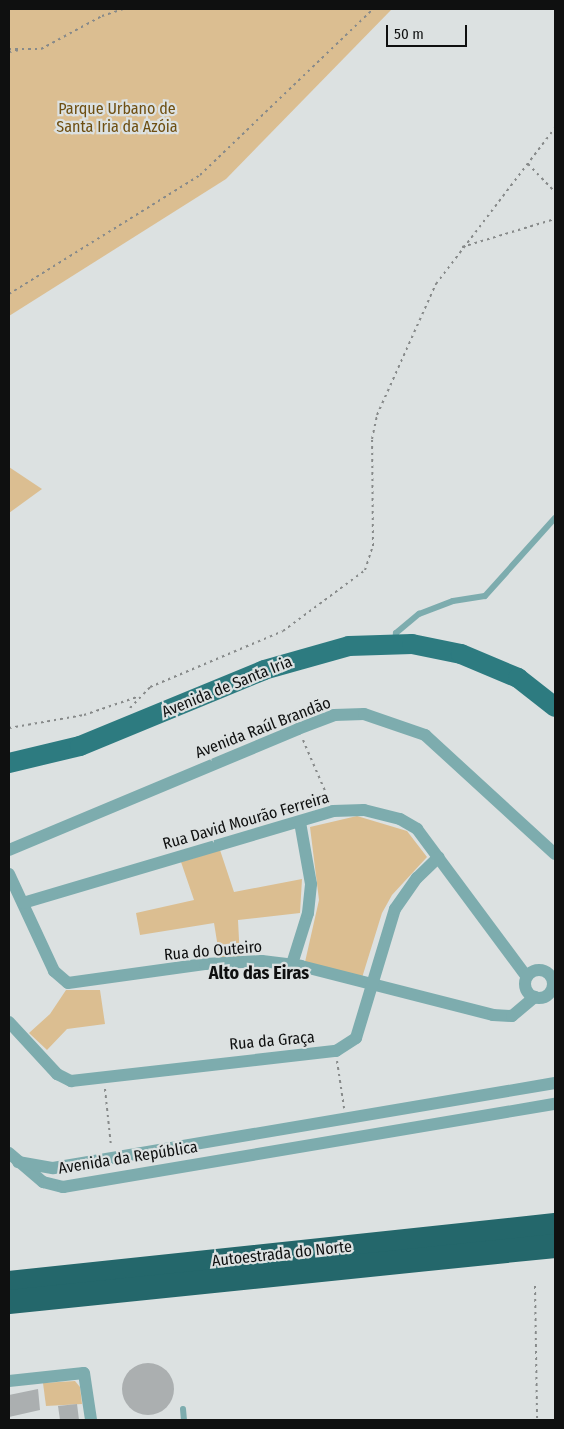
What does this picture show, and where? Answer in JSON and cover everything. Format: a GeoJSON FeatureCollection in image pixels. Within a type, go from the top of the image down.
{"type":"FeatureCollection","features":[{"type":"Feature","properties":{"kind":"highway"},"geometry":{"type":"LineString","coordinates":[[464,1234],[555,1216]]}},
{"type":"Feature","properties":{"kind":"highway","name":"Autoestrada do Norte"},"geometry":{"type":"LineString","coordinates":[[9,1283],[555,1225]]}},
{"type":"Feature","properties":{"kind":"highway","name":"Autoestrada do Norte"},"geometry":{"type":"LineString","coordinates":[[9,1302],[555,1246]]}},
{"type":"Feature","properties":{"kind":"highway"},"geometry":{"type":"LineString","coordinates":[[409,1262],[446,1270],[555,1263]]}},
{"type":"Feature","properties":{"kind":"main road","name":"Avenida de Santa Iria"},"geometry":{"type":"LineString","coordinates":[[9,763],[52,754],[131,725],[298,658],[349,646],[395,644],[437,648],[486,662],[518,678],[555,707]]}},
{"type":"Feature","properties":{"kind":"street","name":"Avenida Raúl Brandão"},"geometry":{"type":"LineString","coordinates":[[9,850],[334,715],[364,714],[425,736],[555,854]]}},
{"type":"Feature","properties":{"kind":"street","name":"Rua David Mourão Ferreira"},"geometry":{"type":"LineString","coordinates":[[23,903],[333,811],[364,810],[400,819],[416,829],[527,976]]}},
{"type":"Feature","properties":{"kind":"street"},"geometry":{"type":"LineString","coordinates":[[292,964],[308,913],[312,884],[300,822]]}},
{"type":"Feature","properties":{"kind":"street","name":"Rua da Graça"},"geometry":{"type":"LineString","coordinates":[[9,1022],[57,1074],[71,1080],[336,1051],[356,1038],[370,986],[395,909],[417,878],[439,857]]}},
{"type":"Feature","properties":{"kind":"street","name":"Rua do Outeiro"},"geometry":{"type":"LineString","coordinates":[[9,874],[54,971],[68,983],[205,964],[262,960],[292,964],[370,986],[493,1016],[512,1016],[535,997]]}},
{"type":"Feature","properties":{"kind":"street"},"geometry":{"type":"LineString","coordinates":[[534,971],[546,972],[552,979],[554,987],[544,996],[535,997],[528,990],[527,976],[534,971]]}},
{"type":"Feature","properties":{"kind":"street","name":"Avenida da República"},"geometry":{"type":"LineString","coordinates":[[11,1159],[53,1168],[555,1083]]}},
{"type":"Feature","properties":{"kind":"street","name":"Avenida da República"},"geometry":{"type":"LineString","coordinates":[[11,1159],[43,1182],[63,1187],[555,1104]]}},
{"type":"Feature","properties":{"kind":"street"},"geometry":{"type":"LineString","coordinates":[[319,1123],[322,1143]]}},
{"type":"Feature","properties":{"kind":"street"},"geometry":{"type":"LineString","coordinates":[[9,1381],[84,1373],[91,1420]]}},
{"type":"Feature","properties":{"kind":"lane"},"geometry":{"type":"LineString","coordinates":[[395,644],[396,633],[419,614],[453,601],[485,596],[555,518]]}},
{"type":"Feature","properties":{"kind":"lane"},"geometry":{"type":"LineString","coordinates":[[183,1410],[184,1420]]}},
{"type":"Feature","properties":{"kind":"path"},"geometry":{"type":"LineString","coordinates":[[9,51],[41,49],[102,16],[124,9]]}},
{"type":"Feature","properties":{"kind":"path"},"geometry":{"type":"LineString","coordinates":[[9,294],[200,175],[373,9]]}},
{"type":"Feature","properties":{"kind":"path"},"geometry":{"type":"LineString","coordinates":[[131,725],[130,707],[137,697],[150,687],[283,632],[365,570],[373,546],[372,439],[377,415],[436,284],[462,247],[555,128]]}},
{"type":"Feature","properties":{"kind":"path"},"geometry":{"type":"LineString","coordinates":[[528,164],[555,192]]}},
{"type":"Feature","properties":{"kind":"path"},"geometry":{"type":"LineString","coordinates":[[462,247],[555,219]]}},
{"type":"Feature","properties":{"kind":"path"},"geometry":{"type":"LineString","coordinates":[[9,728],[84,715],[137,697]]}},
{"type":"Feature","properties":{"kind":"path"},"geometry":{"type":"LineString","coordinates":[[298,729],[333,811]]}},
{"type":"Feature","properties":{"kind":"path"},"geometry":{"type":"LineString","coordinates":[[336,1051],[345,1119]]}},
{"type":"Feature","properties":{"kind":"path"},"geometry":{"type":"LineString","coordinates":[[107,1077],[104,1094],[113,1158]]}},
{"type":"Feature","properties":{"kind":"path"},"geometry":{"type":"LineString","coordinates":[[535,1286],[537,1420]]}},
{"type":"Feature","properties":{"kind":"green space","name":"Parque Urbano de Santa Iria da Azóia"},"geometry":{"type":"Polygon","coordinates":[[[9,9],[392,9],[226,179],[9,316],[9,9]]]}},
{"type":"Feature","properties":{"kind":"green space"},"geometry":{"type":"Polygon","coordinates":[[[9,467],[42,489],[9,513],[9,467]]]}},
{"type":"Feature","properties":{"kind":"green space"},"geometry":{"type":"Polygon","coordinates":[[[357,816],[407,831],[427,857],[392,895],[382,913],[361,981],[305,962],[319,900],[310,827],[357,816]]]}},
{"type":"Feature","properties":{"kind":"green space"},"geometry":{"type":"Polygon","coordinates":[[[220,850],[234,892],[302,879],[300,913],[238,920],[240,959],[220,960],[214,923],[140,935],[136,913],[194,900],[181,862],[220,850]]]}},
{"type":"Feature","properties":{"kind":"green space"},"geometry":{"type":"Polygon","coordinates":[[[66,990],[100,990],[105,1024],[67,1029],[47,1050],[29,1033],[50,1014],[66,990]]]}},
{"type":"Feature","properties":{"kind":"green space"},"geometry":{"type":"Polygon","coordinates":[[[75,1381],[80,1387],[82,1404],[46,1406],[43,1383],[75,1381]]]}},
{"type":"Feature","properties":{"kind":"building"},"geometry":{"type":"Polygon","coordinates":[[[148,1363],[158,1365],[166,1371],[172,1379],[174,1389],[172,1399],[166,1407],[158,1413],[148,1415],[138,1413],[130,1407],[124,1399],[122,1389],[124,1379],[130,1371],[138,1365],[148,1363]]]}},
{"type":"Feature","properties":{"kind":"building"},"geometry":{"type":"Polygon","coordinates":[[[38,1389],[40,1410],[9,1417],[9,1395],[38,1389]]]}},
{"type":"Feature","properties":{"kind":"building"},"geometry":{"type":"Polygon","coordinates":[[[77,1404],[79,1420],[60,1420],[58,1406],[77,1404]]]}},
{"type":"Feature","properties":{"kind":"district","name":"Alto das Eiras"},"geometry":{"type":"Point","coordinates":[259,973]}}]}
